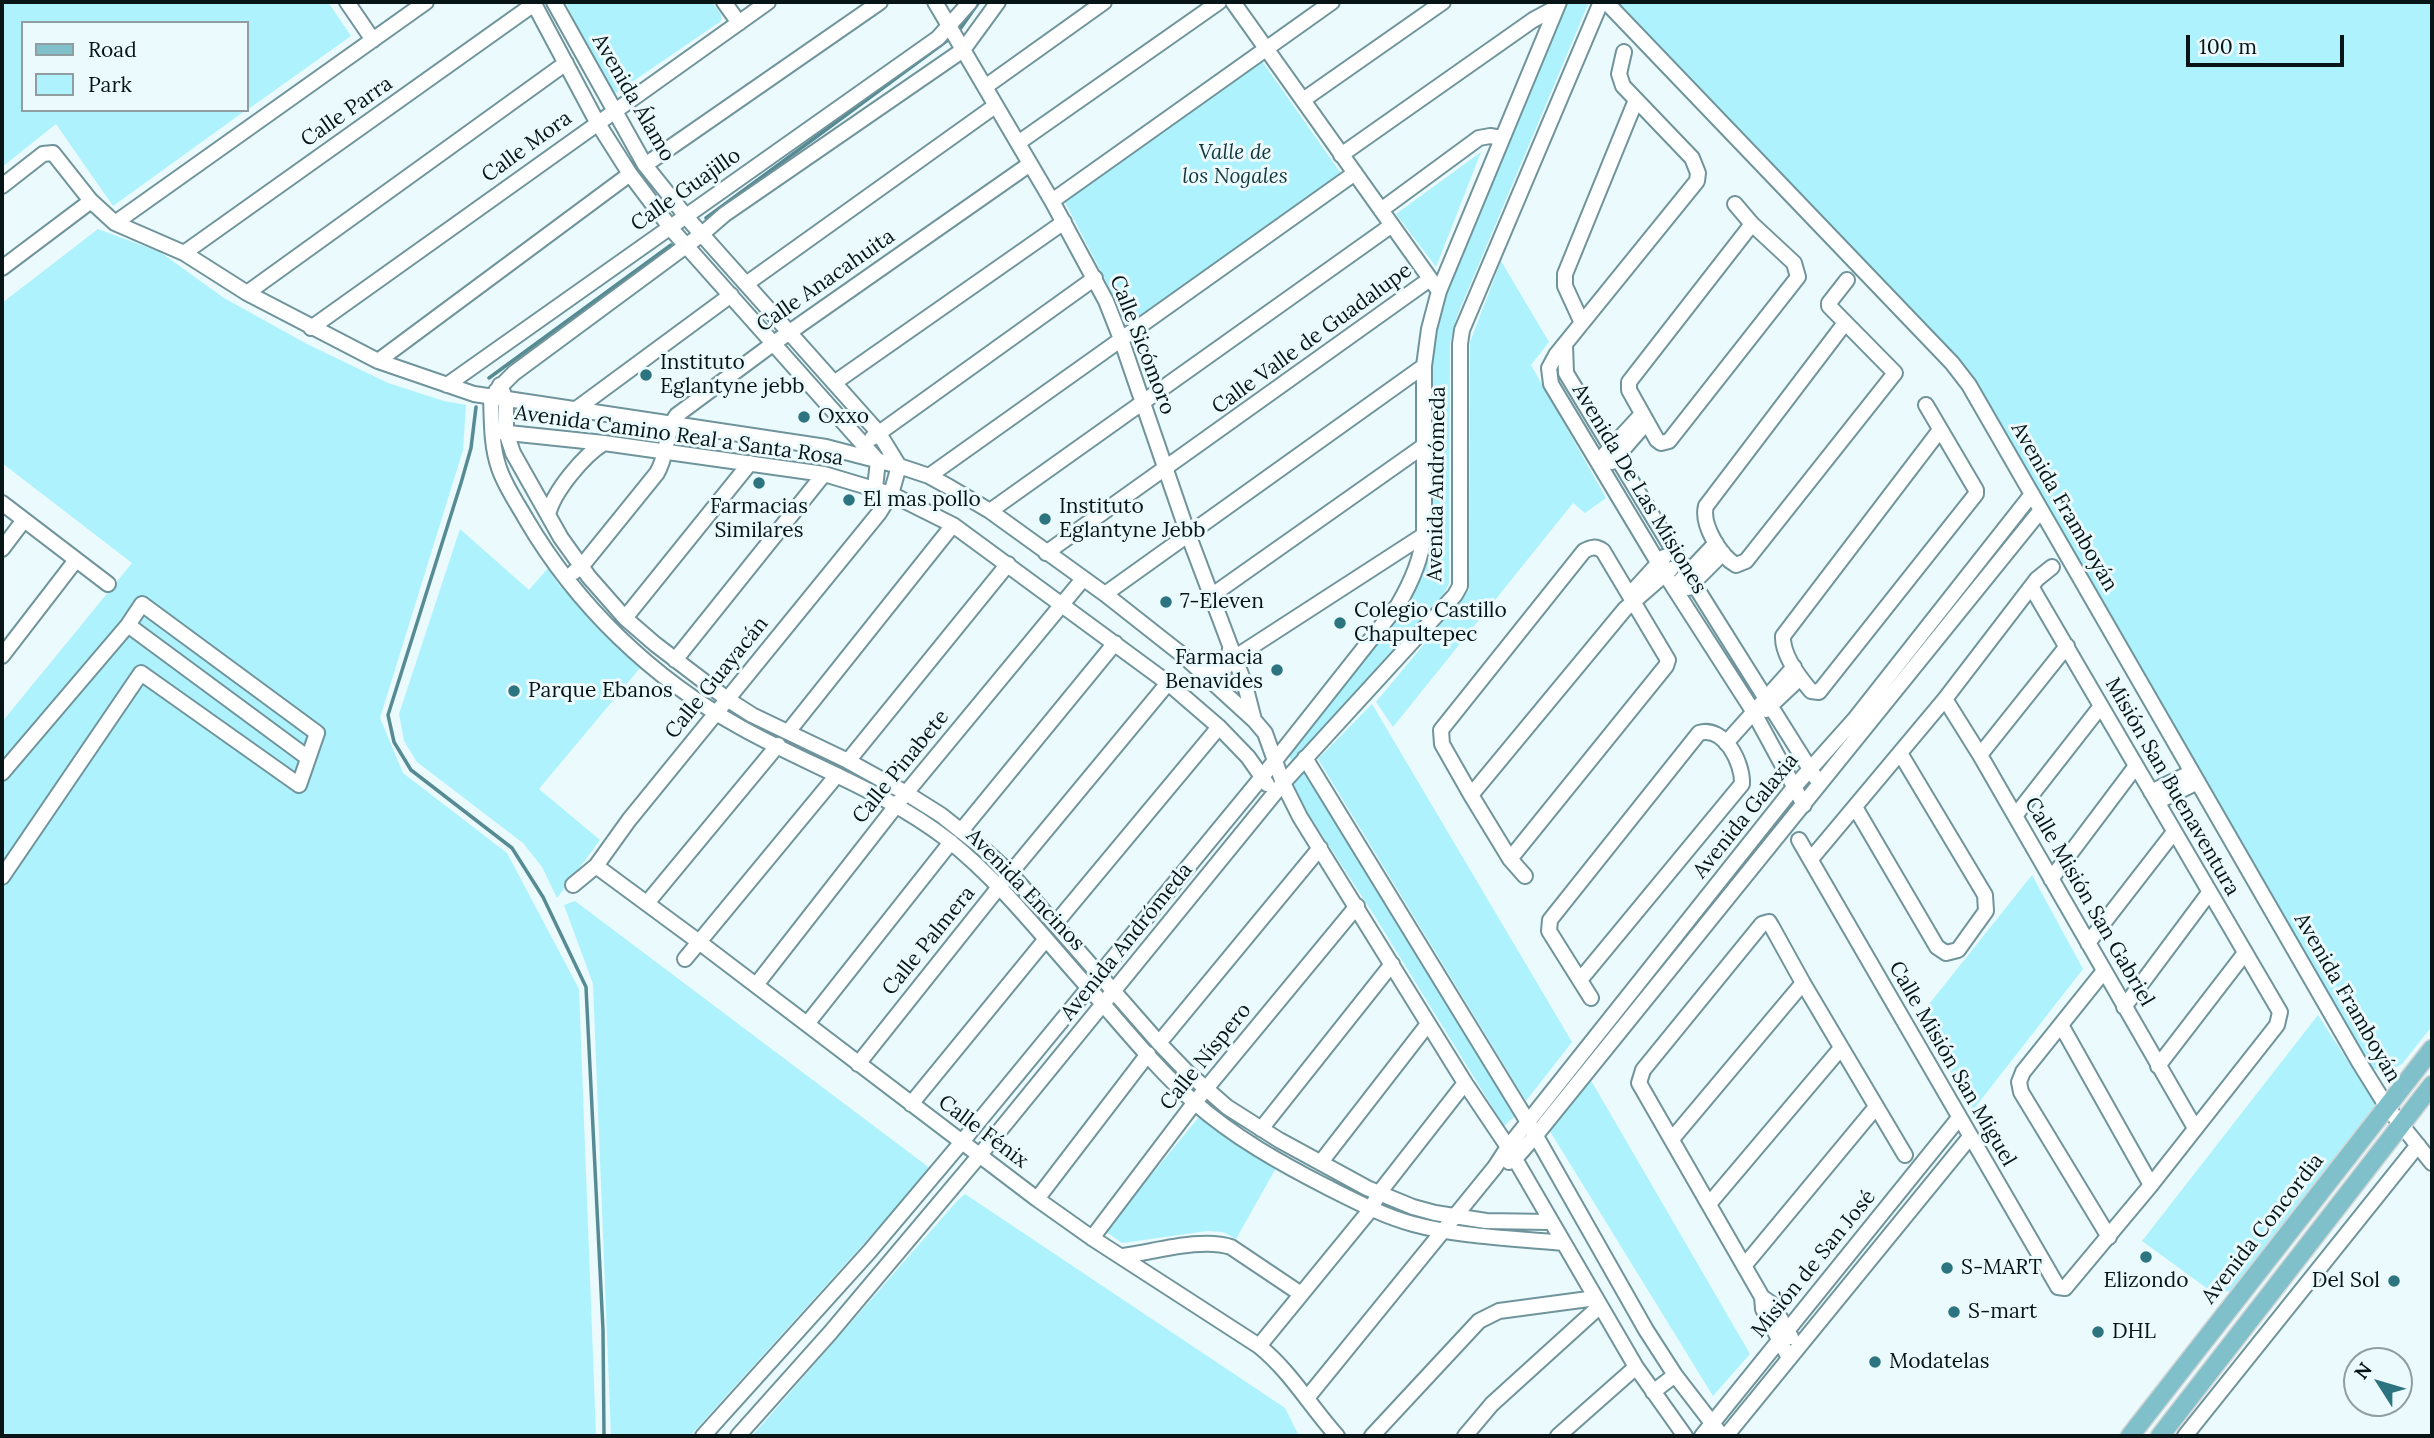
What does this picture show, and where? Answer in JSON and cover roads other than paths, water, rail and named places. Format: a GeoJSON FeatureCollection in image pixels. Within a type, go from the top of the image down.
{"type":"FeatureCollection","features":[{"type":"Feature","properties":{"kind":"main road","name":"Avenida Concordia"},"geometry":{"type":"LineString","coordinates":[[2160,1436],[2394,1115],[2432,1049]]}},
{"type":"Feature","properties":{"kind":"main road"},"geometry":{"type":"LineString","coordinates":[[2394,1115],[2432,1063]]}},
{"type":"Feature","properties":{"kind":"main road","name":"Avenida Concordia"},"geometry":{"type":"LineString","coordinates":[[2130,1436],[2394,1115],[2432,1085]]}},
{"type":"Feature","properties":{"kind":"street"},"geometry":{"type":"LineString","coordinates":[[348,2],[373,40]]}},
{"type":"Feature","properties":{"kind":"street"},"geometry":{"type":"LineString","coordinates":[[115,223],[426,2]]}},
{"type":"Feature","properties":{"kind":"street","name":"Avenida Álamo"},"geometry":{"type":"LineString","coordinates":[[554,2],[645,165],[685,215],[878,432],[899,466]]}},
{"type":"Feature","properties":{"kind":"street"},"geometry":{"type":"LineString","coordinates":[[724,2],[739,23]]}},
{"type":"Feature","properties":{"kind":"street","name":"Calle Mora"},"geometry":{"type":"LineString","coordinates":[[311,328],[768,2]]}},
{"type":"Feature","properties":{"kind":"street"},"geometry":{"type":"LineString","coordinates":[[645,165],[880,2]]}},
{"type":"Feature","properties":{"kind":"street","name":"Calle Sicómoro"},"geometry":{"type":"LineString","coordinates":[[935,2],[1096,278],[1121,339],[1188,534],[1245,684],[1254,720]]}},
{"type":"Feature","properties":{"kind":"street"},"geometry":{"type":"LineString","coordinates":[[956,38],[970,2]]}},
{"type":"Feature","properties":{"kind":"street"},"geometry":{"type":"LineString","coordinates":[[956,38],[998,2]]}},
{"type":"Feature","properties":{"kind":"street"},"geometry":{"type":"LineString","coordinates":[[985,87],[1104,2]]}},
{"type":"Feature","properties":{"kind":"street"},"geometry":{"type":"LineString","coordinates":[[1018,143],[1219,2]]}},
{"type":"Feature","properties":{"kind":"street"},"geometry":{"type":"LineString","coordinates":[[1233,2],[1435,285]]}},
{"type":"Feature","properties":{"kind":"street"},"geometry":{"type":"LineString","coordinates":[[1052,201],[1332,2]]}},
{"type":"Feature","properties":{"kind":"street"},"geometry":{"type":"LineString","coordinates":[[1303,100],[1443,2]]}},
{"type":"Feature","properties":{"kind":"street","name":"Avenida Framboyán"},"geometry":{"type":"LineString","coordinates":[[1604,2],[1952,363],[1969,385],[2359,1062],[2394,1115],[2432,1163]]}},
{"type":"Feature","properties":{"kind":"street","name":"Avenida Andrómeda"},"geometry":{"type":"LineString","coordinates":[[738,1436],[830,1333],[979,1156],[1279,788],[1460,586],[1462,330],[1604,2]]}},
{"type":"Feature","properties":{"kind":"street","name":"Avenida Álamo"},"geometry":{"type":"LineString","coordinates":[[534,3],[597,122],[629,174],[686,246],[774,343],[859,450],[877,461]]}},
{"type":"Feature","properties":{"kind":"street","name":"Calle Parra"},"geometry":{"type":"LineString","coordinates":[[184,253],[534,3]]}},
{"type":"Feature","properties":{"kind":"street"},"geometry":{"type":"LineString","coordinates":[[1341,155],[1558,5]]}},
{"type":"Feature","properties":{"kind":"street","name":"Avenida Andrómeda"},"geometry":{"type":"LineString","coordinates":[[703,1436],[869,1252],[961,1143],[1262,778],[1398,605],[1414,574],[1424,535],[1424,366],[1435,285],[1502,138],[1558,5]]}},
{"type":"Feature","properties":{"kind":"street","name":"Calle Guajillo"},"geometry":{"type":"LineString","coordinates":[[447,385],[938,38],[956,38]]}},
{"type":"Feature","properties":{"kind":"street","name":"Calle Guajillo"},"geometry":{"type":"LineString","coordinates":[[499,398],[500,385],[702,234],[956,38]]}},
{"type":"Feature","properties":{"kind":"street"},"geometry":{"type":"LineString","coordinates":[[1565,345],[1697,181],[1698,173],[1692,158],[1619,79],[1624,52]]}},
{"type":"Feature","properties":{"kind":"street"},"geometry":{"type":"LineString","coordinates":[[247,293],[566,63]]}},
{"type":"Feature","properties":{"kind":"street"},"geometry":{"type":"LineString","coordinates":[[1582,323],[1566,286],[1565,274],[1636,100]]}},
{"type":"Feature","properties":{"kind":"street"},"geometry":{"type":"LineString","coordinates":[[746,284],[995,106]]}},
{"type":"Feature","properties":{"kind":"street"},"geometry":{"type":"LineString","coordinates":[[1381,210],[1479,138],[1502,138]]}},
{"type":"Feature","properties":{"kind":"street","name":"Avenida Camino Real a Santa Rosa"},"geometry":{"type":"LineString","coordinates":[[2,186],[43,154],[55,154],[91,201],[115,223],[184,253],[247,293],[378,361],[447,385],[499,398],[575,410],[859,450]]}},
{"type":"Feature","properties":{"kind":"street","name":"Calle Anacahuita"},"geometry":{"type":"LineString","coordinates":[[671,423],[686,408],[774,343],[1030,164]]}},
{"type":"Feature","properties":{"kind":"street"},"geometry":{"type":"LineString","coordinates":[[929,476],[1355,173]]}},
{"type":"Feature","properties":{"kind":"street"},"geometry":{"type":"LineString","coordinates":[[378,361],[629,174]]}},
{"type":"Feature","properties":{"kind":"street"},"geometry":{"type":"LineString","coordinates":[[2,268],[91,201]]}},
{"type":"Feature","properties":{"kind":"street"},"geometry":{"type":"LineString","coordinates":[[1735,204],[1794,264],[1798,277],[1669,441],[1665,443],[1657,440],[1629,390],[1632,377],[1752,224]]}},
{"type":"Feature","properties":{"kind":"street"},"geometry":{"type":"LineString","coordinates":[[834,383],[1064,222]]}},
{"type":"Feature","properties":{"kind":"street"},"geometry":{"type":"LineString","coordinates":[[990,511],[1392,225]]}},
{"type":"Feature","properties":{"kind":"street"},"geometry":{"type":"LineString","coordinates":[[859,450],[878,432],[1096,278]]}},
{"type":"Feature","properties":{"kind":"street"},"geometry":{"type":"LineString","coordinates":[[1845,323],[1706,506],[1704,517],[1720,548],[1736,565],[1746,561],[1894,375],[1892,368],[1829,306],[1847,280]]}},
{"type":"Feature","properties":{"kind":"street","name":"Calle Valle de Guadalupe"},"geometry":{"type":"LineString","coordinates":[[1046,553],[1435,285]]}},
{"type":"Feature","properties":{"kind":"street"},"geometry":{"type":"LineString","coordinates":[[575,410],[731,295]]}},
{"type":"Feature","properties":{"kind":"street","name":"Avenida De Las Misiones"},"geometry":{"type":"LineString","coordinates":[[1565,345],[1566,373],[1767,703],[1820,784]]}},
{"type":"Feature","properties":{"kind":"street","name":"Avenida De Las Misiones"},"geometry":{"type":"LineString","coordinates":[[1565,345],[1551,362],[1548,375],[1551,384],[1755,715],[1804,805]]}},
{"type":"Feature","properties":{"kind":"street"},"geometry":{"type":"LineString","coordinates":[[1105,594],[1424,366]]}},
{"type":"Feature","properties":{"kind":"street","name":"Avenida Encinos"},"geometry":{"type":"LineString","coordinates":[[499,398],[499,432],[494,446],[500,471],[542,546],[565,579],[607,626],[642,659],[716,713],[896,806],[951,842],[999,887],[1148,1054],[1195,1102],[1270,1157],[1371,1209],[1412,1224],[1444,1230],[1563,1243]]}},
{"type":"Feature","properties":{"kind":"street"},"geometry":{"type":"LineString","coordinates":[[1926,405],[1976,490],[1975,495],[1819,692],[1811,691],[1797,672],[1784,645],[1783,636],[1940,430]]}},
{"type":"Feature","properties":{"kind":"street"},"geometry":{"type":"LineString","coordinates":[[1601,467],[1644,418]]}},
{"type":"Feature","properties":{"kind":"street"},"geometry":{"type":"LineString","coordinates":[[565,579],[581,567],[657,473],[666,451],[671,423]]}},
{"type":"Feature","properties":{"kind":"street","name":"Avenida Camino Real a Santa Rosa"},"geometry":{"type":"LineString","coordinates":[[499,432],[666,451],[824,474],[891,494],[953,525],[1168,683],[1219,727],[1248,758],[1262,778],[1279,788]]}},
{"type":"Feature","properties":{"kind":"street","name":"Avenida Encinos"},"geometry":{"type":"LineString","coordinates":[[499,432],[581,567],[625,618],[675,660],[752,715],[848,761],[906,793],[961,831],[1011,874],[1158,1043],[1227,1107],[1321,1162],[1379,1193],[1413,1207],[1486,1221],[1550,1222]]}},
{"type":"Feature","properties":{"kind":"street"},"geometry":{"type":"LineString","coordinates":[[548,515],[555,499],[580,466],[592,451],[604,443]]}},
{"type":"Feature","properties":{"kind":"street"},"geometry":{"type":"LineString","coordinates":[[1211,596],[1425,445]]}},
{"type":"Feature","properties":{"kind":"street"},"geometry":{"type":"LineString","coordinates":[[875,488],[877,461],[929,476],[990,511],[1105,594],[1201,671],[1254,720],[1265,733],[1275,759],[1279,788],[1357,905],[1465,1083],[1511,1153],[1636,1367],[1679,1434]]}},
{"type":"Feature","properties":{"kind":"street"},"geometry":{"type":"LineString","coordinates":[[625,618],[750,463]]}},
{"type":"Feature","properties":{"kind":"street","name":"Calle Guayacán"},"geometry":{"type":"LineString","coordinates":[[573,885],[596,866],[629,820],[879,513],[891,494],[899,466]]}},
{"type":"Feature","properties":{"kind":"street"},"geometry":{"type":"LineString","coordinates":[[675,660],[824,474]]}},
{"type":"Feature","properties":{"kind":"street","name":"Avenida Galaxia"},"geometry":{"type":"LineString","coordinates":[[1307,1398],[1496,1167],[1532,1129],[1804,805],[1859,725],[2032,494]]}},
{"type":"Feature","properties":{"kind":"street"},"geometry":{"type":"LineString","coordinates":[[2,503],[108,584]]}},
{"type":"Feature","properties":{"kind":"street","name":"Avenida Galaxia"},"geometry":{"type":"LineString","coordinates":[[1532,1129],[1796,786],[1859,725],[2041,510]]}},
{"type":"Feature","properties":{"kind":"street"},"geometry":{"type":"LineString","coordinates":[[2,549],[24,520]]}},
{"type":"Feature","properties":{"kind":"street"},"geometry":{"type":"LineString","coordinates":[[788,732],[953,525]]}},
{"type":"Feature","properties":{"kind":"street"},"geometry":{"type":"LineString","coordinates":[[1201,671],[1212,674],[1222,672],[1232,653],[1424,535]]}},
{"type":"Feature","properties":{"kind":"street"},"geometry":{"type":"LineString","coordinates":[[1510,859],[1666,666],[1668,660],[1630,601],[1603,551],[1598,547],[1584,551],[1445,723],[1440,738],[1510,859],[1525,876]]}},
{"type":"Feature","properties":{"kind":"street"},"geometry":{"type":"LineString","coordinates":[[1471,795],[1630,601],[1662,568],[1683,566],[1720,548]]}},
{"type":"Feature","properties":{"kind":"street"},"geometry":{"type":"LineString","coordinates":[[2,656],[76,560]]}},
{"type":"Feature","properties":{"kind":"street"},"geometry":{"type":"LineString","coordinates":[[848,761],[1008,564]]}},
{"type":"Feature","properties":{"kind":"street"},"geometry":{"type":"LineString","coordinates":[[1677,592],[1683,566]]}},
{"type":"Feature","properties":{"kind":"street"},"geometry":{"type":"LineString","coordinates":[[1811,859],[1945,699],[2042,574],[2052,567]]}},
{"type":"Feature","properties":{"kind":"street","name":"Calle Pinabete"},"geometry":{"type":"LineString","coordinates":[[756,985],[906,793],[1083,579]]}},
{"type":"Feature","properties":{"kind":"street","name":"Misión San Buenaventura"},"geometry":{"type":"LineString","coordinates":[[2032,588],[2280,1012],[2277,1026],[2194,1128]]}},
{"type":"Feature","properties":{"kind":"street"},"geometry":{"type":"LineString","coordinates":[[2,773],[128,625],[142,604],[317,733],[299,785],[141,673],[2,877]]}},
{"type":"Feature","properties":{"kind":"street"},"geometry":{"type":"LineString","coordinates":[[128,625],[308,758]]}},
{"type":"Feature","properties":{"kind":"street"},"geometry":{"type":"LineString","coordinates":[[961,831],[1115,643]]}},
{"type":"Feature","properties":{"kind":"street"},"geometry":{"type":"LineString","coordinates":[[1980,755],[2067,646]]}},
{"type":"Feature","properties":{"kind":"street"},"geometry":{"type":"LineString","coordinates":[[1729,747],[1755,715],[1797,672]]}},
{"type":"Feature","properties":{"kind":"street","name":"Calle Palmera"},"geometry":{"type":"LineString","coordinates":[[858,1064],[999,887],[1168,683]]}},
{"type":"Feature","properties":{"kind":"street","name":"Calle Misión San Gabriel"},"geometry":{"type":"LineString","coordinates":[[1945,699],[1980,755],[2194,1128]]}},
{"type":"Feature","properties":{"kind":"street"},"geometry":{"type":"LineString","coordinates":[[2015,816],[2101,706]]}},
{"type":"Feature","properties":{"kind":"street"},"geometry":{"type":"LineString","coordinates":[[1055,924],[1219,727]]}},
{"type":"Feature","properties":{"kind":"street"},"geometry":{"type":"LineString","coordinates":[[1265,733],[1281,736],[1296,733]]}},
{"type":"Feature","properties":{"kind":"street"},"geometry":{"type":"LineString","coordinates":[[1580,980],[1742,784],[1729,747],[1713,733],[1699,733],[1550,920],[1549,931],[1591,998]]}},
{"type":"Feature","properties":{"kind":"street"},"geometry":{"type":"LineString","coordinates":[[647,903],[778,745]]}},
{"type":"Feature","properties":{"kind":"street"},"geometry":{"type":"LineString","coordinates":[[1855,807],[1937,947],[1952,953],[1958,950],[1986,911],[1985,895],[1900,753]]}},
{"type":"Feature","properties":{"kind":"street"},"geometry":{"type":"LineString","coordinates":[[1305,758],[1532,1129],[1646,1330],[1675,1375],[1724,1436]]}},
{"type":"Feature","properties":{"kind":"street"},"geometry":{"type":"LineString","coordinates":[[2051,879],[2136,766]]}},
{"type":"Feature","properties":{"kind":"street"},"geometry":{"type":"LineString","coordinates":[[685,959],[837,775]]}},
{"type":"Feature","properties":{"kind":"street"},"geometry":{"type":"LineString","coordinates":[[2154,797],[2195,777]]}},
{"type":"Feature","properties":{"kind":"street"},"geometry":{"type":"LineString","coordinates":[[2088,943],[2174,832]]}},
{"type":"Feature","properties":{"kind":"street","name":"Calle Misión San Miguel"},"geometry":{"type":"LineString","coordinates":[[1799,840],[2060,1288],[2067,1287],[2109,1237]]}},
{"type":"Feature","properties":{"kind":"street"},"geometry":{"type":"LineString","coordinates":[[807,1024],[951,842]]}},
{"type":"Feature","properties":{"kind":"street"},"geometry":{"type":"LineString","coordinates":[[1158,1043],[1320,848]]}},
{"type":"Feature","properties":{"kind":"street","name":"Calle Fénix"},"geometry":{"type":"LineString","coordinates":[[596,866],[1037,1199],[1092,1238],[1259,1346],[1276,1360],[1337,1436]]}},
{"type":"Feature","properties":{"kind":"street"},"geometry":{"type":"LineString","coordinates":[[2124,1007],[2210,893]]}},
{"type":"Feature","properties":{"kind":"street","name":"Calle Níspero"},"geometry":{"type":"LineString","coordinates":[[1092,1238],[1195,1102],[1357,905]]}},
{"type":"Feature","properties":{"kind":"street"},"geometry":{"type":"LineString","coordinates":[[1793,1354],[1772,1304],[1762,1297],[1639,1083],[1643,1069],[1762,924],[1769,922],[1802,983],[1905,1155]]}},
{"type":"Feature","properties":{"kind":"street"},"geometry":{"type":"LineString","coordinates":[[911,1104],[1046,939]]}},
{"type":"Feature","properties":{"kind":"street"},"geometry":{"type":"LineString","coordinates":[[2158,1066],[2245,953]]}},
{"type":"Feature","properties":{"kind":"street"},"geometry":{"type":"LineString","coordinates":[[1261,1129],[1392,964]]}},
{"type":"Feature","properties":{"kind":"street"},"geometry":{"type":"LineString","coordinates":[[2104,971],[2023,1072],[2019,1082],[2021,1092],[2109,1237],[2194,1128]]}},
{"type":"Feature","properties":{"kind":"street"},"geometry":{"type":"LineString","coordinates":[[1672,1139],[1802,983]]}},
{"type":"Feature","properties":{"kind":"street"},"geometry":{"type":"LineString","coordinates":[[1321,1162],[1429,1024]]}},
{"type":"Feature","properties":{"kind":"street"},"geometry":{"type":"LineString","coordinates":[[2060,1025],[2151,1185]]}},
{"type":"Feature","properties":{"kind":"street"},"geometry":{"type":"LineString","coordinates":[[1709,1204],[1841,1048]]}},
{"type":"Feature","properties":{"kind":"street"},"geometry":{"type":"LineString","coordinates":[[1037,1199],[1148,1054]]}},
{"type":"Feature","properties":{"kind":"street"},"geometry":{"type":"LineString","coordinates":[[1259,1346],[1371,1209],[1379,1193],[1465,1083]]}},
{"type":"Feature","properties":{"kind":"street"},"geometry":{"type":"LineString","coordinates":[[1744,1266],[1877,1107]]}},
{"type":"Feature","properties":{"kind":"street","name":"Misión de San José"},"geometry":{"type":"LineString","coordinates":[[1702,1436],[1959,1118]]}},
{"type":"Feature","properties":{"kind":"street","name":"Misión de San José"},"geometry":{"type":"LineString","coordinates":[[1724,1436],[1970,1137]]}},
{"type":"Feature","properties":{"kind":"street"},"geometry":{"type":"LineString","coordinates":[[2185,1436],[2418,1145]]}},
{"type":"Feature","properties":{"kind":"street"},"geometry":{"type":"LineString","coordinates":[[1123,1256],[1208,1243],[1222,1244],[1231,1247],[1301,1294]]}},
{"type":"Feature","properties":{"kind":"street"},"geometry":{"type":"LineString","coordinates":[[1372,1436],[1479,1321],[1499,1311],[1598,1302]]}},
{"type":"Feature","properties":{"kind":"street"},"geometry":{"type":"LineString","coordinates":[[1465,1436],[1492,1405],[1598,1302]]}},
{"type":"Feature","properties":{"kind":"street"},"geometry":{"type":"LineString","coordinates":[[1558,1436],[1636,1367]]}},
{"type":"Feature","properties":{"kind":"street"},"geometry":{"type":"LineString","coordinates":[[1653,1392],[1675,1375]]}},
{"type":"Feature","properties":{"kind":"waterway"},"geometry":{"type":"LineString","coordinates":[[958,32],[979,2]]}},
{"type":"Feature","properties":{"kind":"waterway"},"geometry":{"type":"LineString","coordinates":[[706,218],[952,37]]}},
{"type":"Feature","properties":{"kind":"waterway"},"geometry":{"type":"LineString","coordinates":[[489,378],[671,245]]}},
{"type":"Feature","properties":{"kind":"waterway"},"geometry":{"type":"LineString","coordinates":[[476,407],[471,448],[388,715],[394,742],[411,770],[512,848],[543,897],[586,987],[603,1330],[604,1436]]}},
{"type":"Feature","properties":{"kind":"place","name":"Instituto Eglantyne jebb"},"geometry":{"type":"Point","coordinates":[646,375]}},
{"type":"Feature","properties":{"kind":"place","name":"Oxxo"},"geometry":{"type":"Point","coordinates":[804,417]}},
{"type":"Feature","properties":{"kind":"place","name":"Farmacias Similares"},"geometry":{"type":"Point","coordinates":[759,483]}},
{"type":"Feature","properties":{"kind":"place","name":"El mas pollo"},"geometry":{"type":"Point","coordinates":[849,500]}},
{"type":"Feature","properties":{"kind":"place","name":"Instituto Eglantyne Jebb"},"geometry":{"type":"Point","coordinates":[1045,519]}},
{"type":"Feature","properties":{"kind":"place","name":"7-Eleven"},"geometry":{"type":"Point","coordinates":[1166,602]}},
{"type":"Feature","properties":{"kind":"place","name":"Colegio Castillo Chapultepec"},"geometry":{"type":"Point","coordinates":[1340,623]}},
{"type":"Feature","properties":{"kind":"place","name":"Farmacia Benavides"},"geometry":{"type":"Point","coordinates":[1277,670]}},
{"type":"Feature","properties":{"kind":"place","name":"Parque Ebanos"},"geometry":{"type":"Point","coordinates":[514,691]}},
{"type":"Feature","properties":{"kind":"place","name":"Elizondo"},"geometry":{"type":"Point","coordinates":[2146,1257]}},
{"type":"Feature","properties":{"kind":"place","name":"S-MART"},"geometry":{"type":"Point","coordinates":[1947,1268]}},
{"type":"Feature","properties":{"kind":"place","name":"Del Sol"},"geometry":{"type":"Point","coordinates":[2394,1281]}},
{"type":"Feature","properties":{"kind":"place","name":"S-mart"},"geometry":{"type":"Point","coordinates":[1954,1312]}},
{"type":"Feature","properties":{"kind":"place","name":"DHL"},"geometry":{"type":"Point","coordinates":[2098,1332]}},
{"type":"Feature","properties":{"kind":"place","name":"Modatelas"},"geometry":{"type":"Point","coordinates":[1875,1362]}},
{"type":"Feature","properties":{"kind":"park label","name":"Valle de los Nogales"},"geometry":{"type":"Point","coordinates":[1235,165]}}]}
